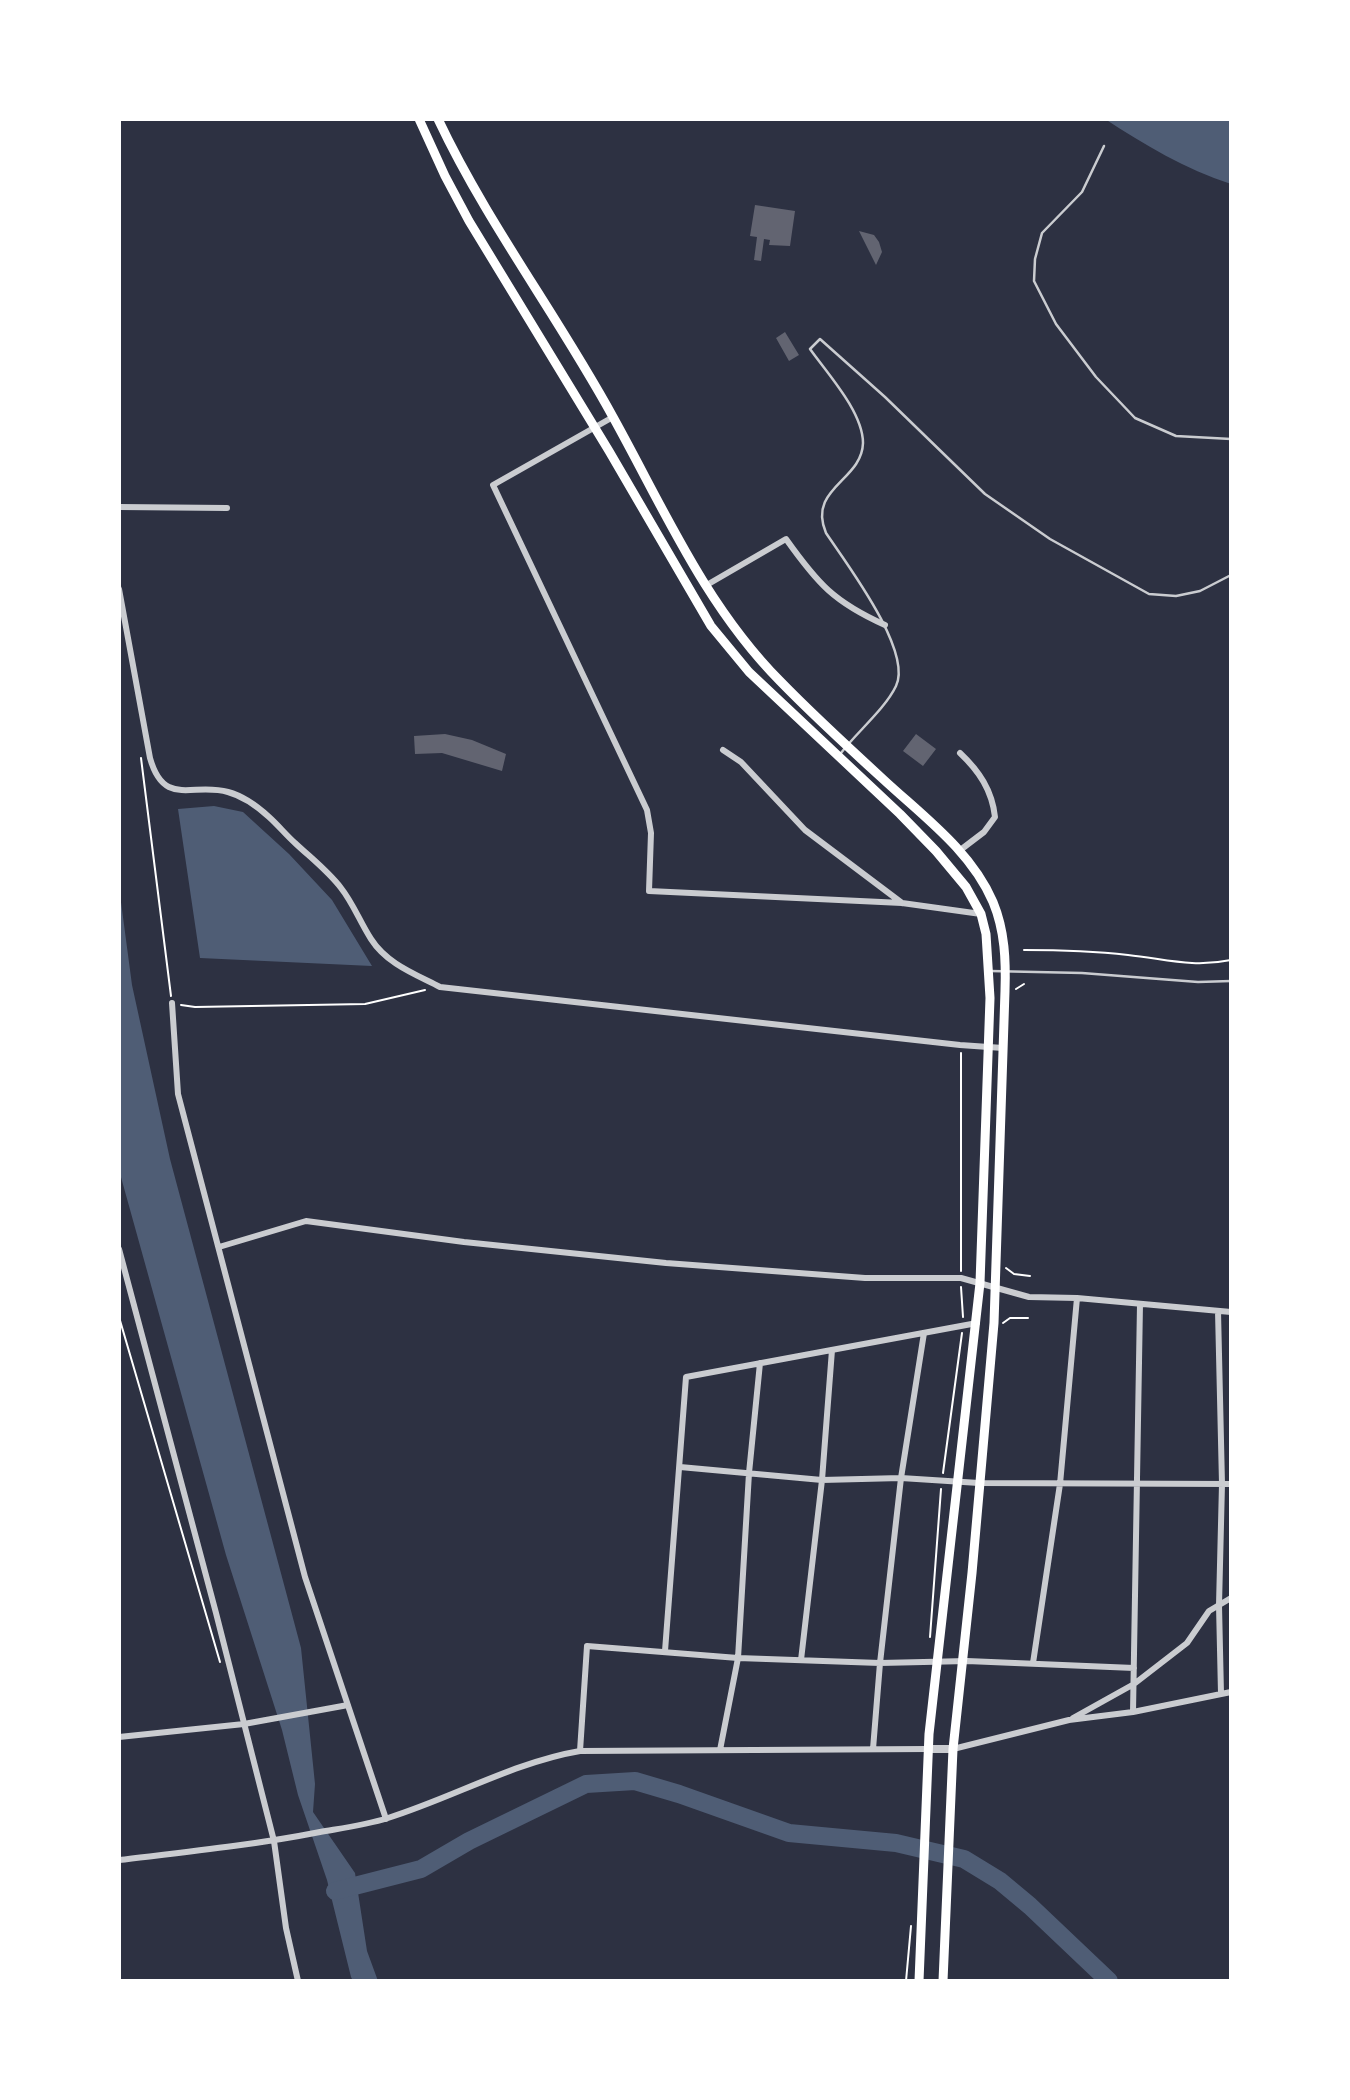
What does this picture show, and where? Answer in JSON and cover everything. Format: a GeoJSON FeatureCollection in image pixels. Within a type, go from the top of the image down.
{"type":"FeatureCollection","features":[{"type":"Feature","properties":{"kind":"main road"},"geometry":{"type":"LineString","coordinates":[[419,119],[445,177],[469,220],[711,626],[749,672],[936,851],[966,887],[981,914],[990,971],[980,1283],[928,1749],[919,1981]]}},
{"type":"Feature","properties":{"kind":"main road"},"geometry":{"type":"LineString","coordinates":[[438,119],[466,174],[613,417],[705,586],[750,650],[959,851],[986,888],[998,915],[1004,942],[1006,971],[996,1289],[953,1749],[943,1981]]}},
{"type":"Feature","properties":{"kind":"street"},"geometry":{"type":"LineString","coordinates":[[613,417],[493,485],[647,810],[651,832],[649,891],[902,903],[981,914]]}},
{"type":"Feature","properties":{"kind":"street"},"geometry":{"type":"LineString","coordinates":[[119,507],[227,509]]}},
{"type":"Feature","properties":{"kind":"street"},"geometry":{"type":"LineString","coordinates":[[705,586],[786,539],[813,577],[834,596],[865,617],[885,625]]}},
{"type":"Feature","properties":{"kind":"street"},"geometry":{"type":"LineString","coordinates":[[119,589],[150,758],[159,779],[176,790],[226,791],[247,799],[342,888],[372,941],[385,956],[402,968],[440,987],[1003,1048]]}},
{"type":"Feature","properties":{"kind":"street"},"geometry":{"type":"LineString","coordinates":[[723,750],[741,762],[806,830],[902,903]]}},
{"type":"Feature","properties":{"kind":"street"},"geometry":{"type":"LineString","coordinates":[[959,851],[984,832],[995,817],[993,799],[986,785],[960,753]]}},
{"type":"Feature","properties":{"kind":"street"},"geometry":{"type":"LineString","coordinates":[[172,1003],[178,1094],[305,1577],[386,1819]]}},
{"type":"Feature","properties":{"kind":"street"},"geometry":{"type":"LineString","coordinates":[[219,1247],[306,1221],[464,1242],[666,1263],[865,1278],[961,1279],[1029,1297],[1077,1298],[1231,1312]]}},
{"type":"Feature","properties":{"kind":"street"},"geometry":{"type":"LineString","coordinates":[[119,1249],[274,1842],[286,1928],[298,1981]]}},
{"type":"Feature","properties":{"kind":"street"},"geometry":{"type":"LineString","coordinates":[[1032,1663],[1060,1484],[1077,1298]]}},
{"type":"Feature","properties":{"kind":"street"},"geometry":{"type":"LineString","coordinates":[[1133,1712],[1140,1304]]}},
{"type":"Feature","properties":{"kind":"street"},"geometry":{"type":"LineString","coordinates":[[1218,1311],[1222,1484],[1219,1605],[1221,1694]]}},
{"type":"Feature","properties":{"kind":"street"},"geometry":{"type":"LineString","coordinates":[[665,1651],[686,1377],[977,1323]]}},
{"type":"Feature","properties":{"kind":"street"},"geometry":{"type":"LineString","coordinates":[[873,1749],[901,1478],[924,1333]]}},
{"type":"Feature","properties":{"kind":"street"},"geometry":{"type":"LineString","coordinates":[[801,1660],[822,1480],[832,1350]]}},
{"type":"Feature","properties":{"kind":"street"},"geometry":{"type":"LineString","coordinates":[[720,1750],[738,1658],[749,1473],[760,1363]]}},
{"type":"Feature","properties":{"kind":"street"},"geometry":{"type":"LineString","coordinates":[[680,1467],[822,1480],[901,1478],[979,1483],[1231,1484]]}},
{"type":"Feature","properties":{"kind":"street"},"geometry":{"type":"LineString","coordinates":[[1069,1720],[1133,1684],[1187,1643],[1209,1611],[1231,1598]]}},
{"type":"Feature","properties":{"kind":"street"},"geometry":{"type":"LineString","coordinates":[[580,1751],[587,1646],[738,1658],[880,1663],[962,1661],[1134,1668]]}},
{"type":"Feature","properties":{"kind":"street"},"geometry":{"type":"LineString","coordinates":[[119,1860],[274,1842],[386,1819],[457,1794],[526,1765],[580,1751],[953,1749],[1069,1720],[1133,1712],[1231,1692]]}},
{"type":"Feature","properties":{"kind":"street"},"geometry":{"type":"LineString","coordinates":[[119,1737],[244,1724],[348,1705]]}},
{"type":"Feature","properties":{"kind":"lane"},"geometry":{"type":"LineString","coordinates":[[1104,146],[1082,192],[1042,233],[1035,258],[1034,281],[1056,324],[1096,377],[1135,418],[1176,436],[1231,439]]}},
{"type":"Feature","properties":{"kind":"lane"},"geometry":{"type":"LineString","coordinates":[[838,756],[897,685],[899,673],[896,654],[885,625],[825,533],[820,520],[822,506],[861,456],[863,442],[860,425],[850,405],[810,349],[820,339],[885,397],[985,494],[1050,539],[1149,594],[1176,596],[1200,591],[1231,575]]}},
{"type":"Feature","properties":{"kind":"lane"},"geometry":{"type":"LineString","coordinates":[[990,971],[1082,973],[1198,982],[1231,981]]}},
{"type":"Feature","properties":{"kind":"path"},"geometry":{"type":"LineString","coordinates":[[140,751],[172,1003],[195,1007],[365,1004],[440,987]]}},
{"type":"Feature","properties":{"kind":"path"},"geometry":{"type":"LineString","coordinates":[[1024,950],[1081,950],[1211,965],[1231,960]]}},
{"type":"Feature","properties":{"kind":"path"},"geometry":{"type":"LineString","coordinates":[[1015,989],[1024,984]]}},
{"type":"Feature","properties":{"kind":"path"},"geometry":{"type":"LineString","coordinates":[[929,1642],[942,1480],[963,1326],[960,1045]]}},
{"type":"Feature","properties":{"kind":"path"},"geometry":{"type":"LineString","coordinates":[[119,1317],[221,1667]]}},
{"type":"Feature","properties":{"kind":"path"},"geometry":{"type":"LineString","coordinates":[[906,1981],[912,1922]]}},
{"type":"Feature","properties":{"kind":"water"},"geometry":{"type":"Polygon","coordinates":[[[1105,119],[1231,119],[1231,184],[1166,156],[1105,119]]]}},
{"type":"Feature","properties":{"kind":"water"},"geometry":{"type":"Polygon","coordinates":[[[214,806],[243,812],[289,854],[332,900],[372,966],[200,958],[178,809],[214,806]]]}},
{"type":"Feature","properties":{"kind":"water"},"geometry":{"type":"Polygon","coordinates":[[[119,887],[132,985],[170,1159],[301,1648],[315,1784],[313,1812],[355,1873],[367,1951],[378,1981],[353,1981],[351,1977],[327,1880],[298,1795],[282,1730],[226,1555],[119,1170],[119,887]]]}},
{"type":"Feature","properties":{"kind":"building"},"geometry":{"type":"Polygon","coordinates":[[[755,205],[795,211],[790,246],[769,245],[770,240],[764,239],[761,261],[754,260],[757,237],[750,236],[755,205]]]}},
{"type":"Feature","properties":{"kind":"building"},"geometry":{"type":"Polygon","coordinates":[[[859,231],[874,235],[879,242],[882,252],[876,265],[859,231]]]}},
{"type":"Feature","properties":{"kind":"building"},"geometry":{"type":"Polygon","coordinates":[[[785,332],[799,355],[789,361],[776,338],[785,332]]]}},
{"type":"Feature","properties":{"kind":"building"},"geometry":{"type":"Polygon","coordinates":[[[445,734],[472,740],[506,754],[502,771],[442,753],[415,754],[414,736],[445,734]]]}},
{"type":"Feature","properties":{"kind":"building"},"geometry":{"type":"Polygon","coordinates":[[[916,734],[936,749],[923,766],[903,751],[916,734]]]}},
{"type":"Feature","properties":{"kind":"waterway"},"geometry":{"type":"LineString","coordinates":[[335,1891],[421,1869],[469,1841],[586,1784],[635,1781],[789,1833],[896,1843],[964,1859],[1000,1881],[1030,1906],[1109,1981]]}}]}
